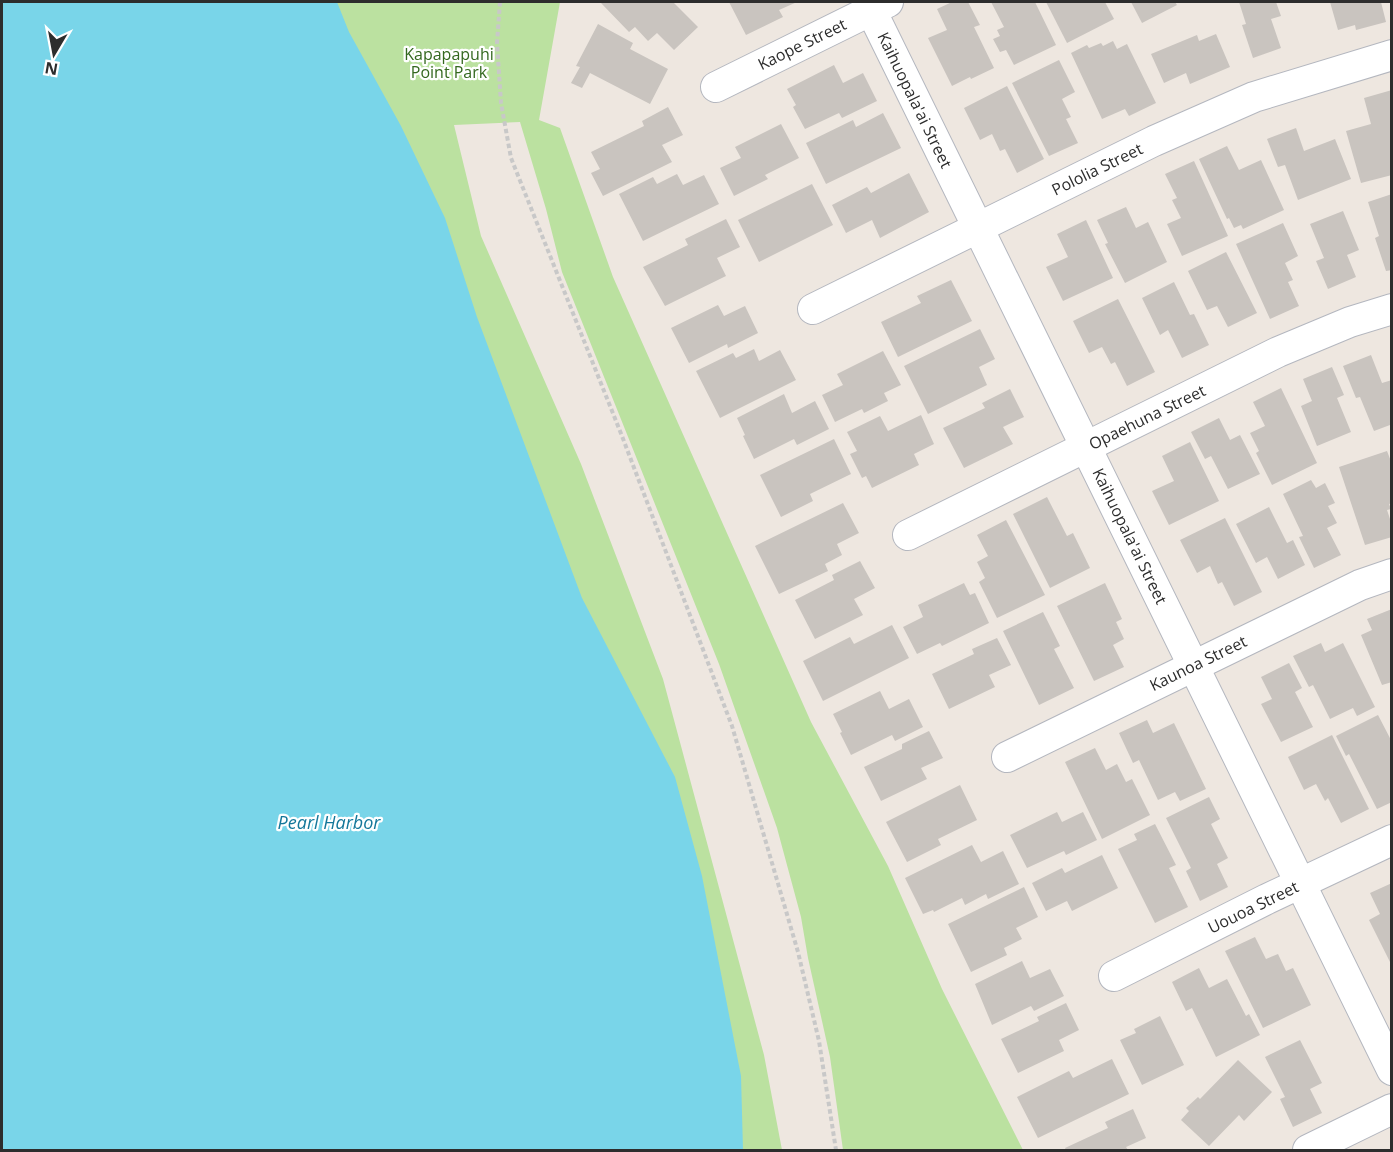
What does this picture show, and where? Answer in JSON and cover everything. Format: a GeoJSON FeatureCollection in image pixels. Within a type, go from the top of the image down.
{"type":"FeatureCollection","features":[{"type":"Feature","properties":{"kind":"street","name":"Kaope Street"},"geometry":{"type":"LineString","coordinates":[[716,87],[876,4]]}},
{"type":"Feature","properties":{"kind":"street","name":"Kaihuopala'ai Street"},"geometry":{"type":"LineString","coordinates":[[876,4],[978,228],[1392,1070]]}},
{"type":"Feature","properties":{"kind":"street","name":"Pololia Street"},"geometry":{"type":"LineString","coordinates":[[813,309],[1154,141],[1254,97],[1392,55]]}},
{"type":"Feature","properties":{"kind":"street","name":"Opaehuna Street"},"geometry":{"type":"LineString","coordinates":[[908,535],[1278,352],[1350,322],[1392,309]]}},
{"type":"Feature","properties":{"kind":"street","name":"Kaunoa Street"},"geometry":{"type":"LineString","coordinates":[[1007,757],[1360,585],[1392,574]]}},
{"type":"Feature","properties":{"kind":"street","name":"Uouoa Street"},"geometry":{"type":"LineString","coordinates":[[1114,976],[1392,840]]}},
{"type":"Feature","properties":{"kind":"street"},"geometry":{"type":"LineString","coordinates":[[1308,1150],[1392,1109]]}},
{"type":"Feature","properties":{"kind":"path"},"geometry":{"type":"LineString","coordinates":[[500,2],[497,43],[501,103],[511,158],[622,436],[732,726],[798,952],[819,1041],[836,1150]]}},
{"type":"Feature","properties":{"kind":"green space","name":"Kapapapuhi Point Park"},"geometry":{"type":"Polygon","coordinates":[[[259,2],[560,2],[539,120],[560,128],[613,277],[811,722],[888,866],[942,989],[1023,1150],[843,1150],[830,1057],[801,917],[777,828],[719,664],[562,272],[520,122],[454,125],[481,236],[581,464],[663,679],[764,1055],[782,1150],[684,1150],[259,2]]]}},
{"type":"Feature","properties":{"kind":"water","name":"Pearl Harbor"},"geometry":{"type":"Polygon","coordinates":[[[2,2],[337,2],[349,32],[401,126],[445,218],[477,317],[582,598],[675,777],[702,876],[741,1076],[743,1150],[2,1150],[2,2]]]}},
{"type":"Feature","properties":{"kind":"building"},"geometry":{"type":"Polygon","coordinates":[[[602,2],[673,2],[698,27],[674,50],[657,33],[648,41],[635,27],[629,32],[602,2]]]}},
{"type":"Feature","properties":{"kind":"building"},"geometry":{"type":"Polygon","coordinates":[[[729,2],[797,2],[779,10],[783,17],[746,35],[729,2]]]}},
{"type":"Feature","properties":{"kind":"building"},"geometry":{"type":"Polygon","coordinates":[[[952,2],[968,2],[980,25],[974,27],[994,68],[952,86],[928,38],[947,30],[937,9],[952,2]]]}},
{"type":"Feature","properties":{"kind":"building"},"geometry":{"type":"Polygon","coordinates":[[[991,2],[1035,2],[1056,45],[1014,65],[1006,50],[1000,52],[993,39],[1000,36],[997,30],[1004,27],[991,2]]]}},
{"type":"Feature","properties":{"kind":"building"},"geometry":{"type":"Polygon","coordinates":[[[1046,2],[1105,2],[1114,19],[1067,43],[1046,2]]]}},
{"type":"Feature","properties":{"kind":"building"},"geometry":{"type":"Polygon","coordinates":[[[1131,2],[1175,2],[1177,5],[1142,23],[1131,2]]]}},
{"type":"Feature","properties":{"kind":"building"},"geometry":{"type":"Polygon","coordinates":[[[1239,2],[1276,2],[1281,16],[1271,19],[1281,48],[1253,58],[1242,25],[1246,24],[1239,2]]]}},
{"type":"Feature","properties":{"kind":"building"},"geometry":{"type":"Polygon","coordinates":[[[1330,2],[1381,2],[1386,22],[1356,30],[1355,25],[1338,30],[1330,2]]]}},
{"type":"Feature","properties":{"kind":"building"},"geometry":{"type":"Polygon","coordinates":[[[598,24],[633,43],[630,49],[668,69],[650,104],[590,73],[582,88],[571,83],[580,67],[576,66],[598,24]]]}},
{"type":"Feature","properties":{"kind":"building"},"geometry":{"type":"Polygon","coordinates":[[[1216,34],[1230,67],[1190,84],[1186,73],[1164,83],[1151,54],[1197,35],[1199,41],[1216,34]]]}},
{"type":"Feature","properties":{"kind":"building"},"geometry":{"type":"Polygon","coordinates":[[[1113,41],[1117,49],[1127,44],[1156,103],[1129,116],[1125,109],[1102,119],[1071,53],[1087,45],[1089,48],[1101,43],[1103,46],[1113,41]]]}},
{"type":"Feature","properties":{"kind":"building"},"geometry":{"type":"Polygon","coordinates":[[[1059,60],[1075,92],[1062,99],[1071,117],[1066,119],[1078,143],[1049,156],[1012,83],[1059,60]]]}},
{"type":"Feature","properties":{"kind":"building"},"geometry":{"type":"Polygon","coordinates":[[[834,65],[843,83],[863,73],[877,101],[842,118],[839,113],[805,129],[793,107],[796,105],[787,89],[834,65]]]}},
{"type":"Feature","properties":{"kind":"building"},"geometry":{"type":"Polygon","coordinates":[[[1007,86],[1044,159],[1017,173],[1005,149],[1000,151],[992,134],[980,140],[964,108],[1007,86]]]}},
{"type":"Feature","properties":{"kind":"building"},"geometry":{"type":"Polygon","coordinates":[[[1392,90],[1392,175],[1361,183],[1346,131],[1371,124],[1364,98],[1392,90]]]}},
{"type":"Feature","properties":{"kind":"building"},"geometry":{"type":"Polygon","coordinates":[[[668,107],[683,135],[662,145],[672,162],[603,196],[591,173],[600,169],[591,152],[644,126],[642,121],[668,107]]]}},
{"type":"Feature","properties":{"kind":"building"},"geometry":{"type":"Polygon","coordinates":[[[883,113],[901,148],[826,184],[806,143],[853,120],[856,127],[883,113]]]}},
{"type":"Feature","properties":{"kind":"building"},"geometry":{"type":"Polygon","coordinates":[[[781,124],[799,158],[765,175],[768,179],[734,196],[720,168],[741,158],[735,147],[781,124]]]}},
{"type":"Feature","properties":{"kind":"building"},"geometry":{"type":"Polygon","coordinates":[[[1296,128],[1304,151],[1335,139],[1351,179],[1298,200],[1285,165],[1278,167],[1267,139],[1296,128]]]}},
{"type":"Feature","properties":{"kind":"building"},"geometry":{"type":"Polygon","coordinates":[[[1227,146],[1239,170],[1261,160],[1284,210],[1243,229],[1241,225],[1234,228],[1229,218],[1227,219],[1199,159],[1227,146]]]}},
{"type":"Feature","properties":{"kind":"building"},"geometry":{"type":"Polygon","coordinates":[[[1194,161],[1228,236],[1182,256],[1167,224],[1181,218],[1172,200],[1177,198],[1165,174],[1194,161]]]}},
{"type":"Feature","properties":{"kind":"building"},"geometry":{"type":"Polygon","coordinates":[[[909,173],[929,212],[880,238],[872,220],[846,233],[832,205],[867,187],[871,193],[909,173]]]}},
{"type":"Feature","properties":{"kind":"building"},"geometry":{"type":"Polygon","coordinates":[[[677,174],[683,185],[704,175],[719,204],[643,241],[619,194],[653,177],[657,184],[677,174]]]}},
{"type":"Feature","properties":{"kind":"building"},"geometry":{"type":"Polygon","coordinates":[[[812,184],[833,225],[759,262],[738,220],[812,184]]]}},
{"type":"Feature","properties":{"kind":"building"},"geometry":{"type":"Polygon","coordinates":[[[1392,194],[1392,270],[1386,271],[1375,238],[1379,236],[1368,202],[1392,194]]]}},
{"type":"Feature","properties":{"kind":"building"},"geometry":{"type":"Polygon","coordinates":[[[1126,207],[1136,228],[1148,222],[1167,262],[1125,283],[1105,244],[1108,243],[1097,220],[1126,207]]]}},
{"type":"Feature","properties":{"kind":"building"},"geometry":{"type":"Polygon","coordinates":[[[1343,211],[1359,250],[1347,255],[1356,277],[1328,289],[1316,261],[1324,258],[1310,224],[1343,211]]]}},
{"type":"Feature","properties":{"kind":"building"},"geometry":{"type":"Polygon","coordinates":[[[726,219],[740,247],[717,258],[726,276],[665,306],[643,267],[688,245],[685,239],[726,219]]]}},
{"type":"Feature","properties":{"kind":"building"},"geometry":{"type":"Polygon","coordinates":[[[1086,220],[1113,278],[1063,301],[1046,267],[1068,257],[1057,234],[1086,220]]]}},
{"type":"Feature","properties":{"kind":"building"},"geometry":{"type":"Polygon","coordinates":[[[1283,223],[1298,256],[1285,263],[1293,280],[1288,282],[1299,306],[1270,319],[1236,244],[1283,223]]]}},
{"type":"Feature","properties":{"kind":"building"},"geometry":{"type":"Polygon","coordinates":[[[1226,252],[1257,313],[1228,327],[1217,306],[1207,310],[1188,271],[1226,252]]]}},
{"type":"Feature","properties":{"kind":"building"},"geometry":{"type":"Polygon","coordinates":[[[951,280],[972,321],[898,357],[881,322],[921,303],[917,296],[951,280]]]}},
{"type":"Feature","properties":{"kind":"building"},"geometry":{"type":"Polygon","coordinates":[[[1174,282],[1190,315],[1194,314],[1209,345],[1182,358],[1168,330],[1160,335],[1142,298],[1174,282]]]}},
{"type":"Feature","properties":{"kind":"building"},"geometry":{"type":"Polygon","coordinates":[[[1118,299],[1155,372],[1127,386],[1115,362],[1111,364],[1102,347],[1089,353],[1073,321],[1118,299]]]}},
{"type":"Feature","properties":{"kind":"building"},"geometry":{"type":"Polygon","coordinates":[[[718,305],[724,316],[745,306],[758,333],[728,348],[727,344],[689,363],[671,328],[718,305]]]}},
{"type":"Feature","properties":{"kind":"building"},"geometry":{"type":"Polygon","coordinates":[[[980,329],[995,359],[979,367],[987,385],[928,414],[904,366],[980,329]]]}},
{"type":"Feature","properties":{"kind":"building"},"geometry":{"type":"Polygon","coordinates":[[[754,349],[759,361],[780,350],[796,380],[720,418],[696,371],[733,353],[736,358],[754,349]]]}},
{"type":"Feature","properties":{"kind":"building"},"geometry":{"type":"Polygon","coordinates":[[[883,351],[901,385],[884,393],[888,401],[864,413],[862,409],[835,422],[822,395],[843,385],[837,374],[883,351]]]}},
{"type":"Feature","properties":{"kind":"building"},"geometry":{"type":"Polygon","coordinates":[[[1371,355],[1382,383],[1392,380],[1392,429],[1390,425],[1374,431],[1360,397],[1356,398],[1343,366],[1371,355]]]}},
{"type":"Feature","properties":{"kind":"building"},"geometry":{"type":"Polygon","coordinates":[[[1332,367],[1344,395],[1337,398],[1351,432],[1317,446],[1301,406],[1312,401],[1303,379],[1332,367]]]}},
{"type":"Feature","properties":{"kind":"building"},"geometry":{"type":"Polygon","coordinates":[[[1281,388],[1317,463],[1272,485],[1256,453],[1259,451],[1250,433],[1265,426],[1253,402],[1281,388]]]}},
{"type":"Feature","properties":{"kind":"building"},"geometry":{"type":"Polygon","coordinates":[[[1010,389],[1024,417],[1003,427],[1013,444],[964,468],[943,428],[985,408],[982,403],[1010,389]]]}},
{"type":"Feature","properties":{"kind":"building"},"geometry":{"type":"Polygon","coordinates":[[[784,394],[792,413],[815,401],[829,429],[797,445],[794,439],[754,459],[737,418],[784,394]]]}},
{"type":"Feature","properties":{"kind":"building"},"geometry":{"type":"Polygon","coordinates":[[[921,415],[934,444],[914,454],[919,465],[872,488],[866,476],[862,478],[850,454],[857,451],[847,432],[880,416],[888,431],[921,415]]]}},
{"type":"Feature","properties":{"kind":"building"},"geometry":{"type":"Polygon","coordinates":[[[1219,418],[1230,440],[1240,435],[1260,474],[1228,489],[1211,456],[1205,459],[1191,432],[1219,418]]]}},
{"type":"Feature","properties":{"kind":"building"},"geometry":{"type":"Polygon","coordinates":[[[834,439],[851,474],[810,494],[813,501],[781,517],[760,475],[834,439]]]}},
{"type":"Feature","properties":{"kind":"building"},"geometry":{"type":"Polygon","coordinates":[[[1190,442],[1219,501],[1169,525],[1152,491],[1174,481],[1162,456],[1190,442]]]}},
{"type":"Feature","properties":{"kind":"building"},"geometry":{"type":"Polygon","coordinates":[[[1387,451],[1392,464],[1392,503],[1389,504],[1391,509],[1387,510],[1392,525],[1392,537],[1365,545],[1339,467],[1387,451]]]}},
{"type":"Feature","properties":{"kind":"building"},"geometry":{"type":"Polygon","coordinates":[[[1311,480],[1316,488],[1325,483],[1335,503],[1328,506],[1337,523],[1327,528],[1341,555],[1314,568],[1299,537],[1303,536],[1283,494],[1311,480]]]}},
{"type":"Feature","properties":{"kind":"building"},"geometry":{"type":"Polygon","coordinates":[[[1047,497],[1067,536],[1073,533],[1090,568],[1050,588],[1013,514],[1047,497]]]}},
{"type":"Feature","properties":{"kind":"building"},"geometry":{"type":"Polygon","coordinates":[[[843,503],[859,533],[837,544],[842,555],[825,564],[828,571],[779,594],[755,546],[843,503]]]}},
{"type":"Feature","properties":{"kind":"building"},"geometry":{"type":"Polygon","coordinates":[[[1269,507],[1287,543],[1293,540],[1305,565],[1278,579],[1267,557],[1256,563],[1236,524],[1269,507]]]}},
{"type":"Feature","properties":{"kind":"building"},"geometry":{"type":"Polygon","coordinates":[[[1225,518],[1262,592],[1234,606],[1222,582],[1218,584],[1210,566],[1197,573],[1180,540],[1225,518]]]}},
{"type":"Feature","properties":{"kind":"building"},"geometry":{"type":"Polygon","coordinates":[[[1006,520],[1045,595],[997,618],[979,582],[985,578],[977,562],[988,556],[977,535],[1006,520]]]}},
{"type":"Feature","properties":{"kind":"building"},"geometry":{"type":"Polygon","coordinates":[[[860,561],[875,588],[854,599],[863,615],[815,639],[795,600],[834,580],[832,575],[860,561]]]}},
{"type":"Feature","properties":{"kind":"building"},"geometry":{"type":"Polygon","coordinates":[[[964,583],[970,595],[975,593],[989,623],[942,646],[940,643],[917,654],[903,627],[923,617],[918,605],[964,583]]]}},
{"type":"Feature","properties":{"kind":"building"},"geometry":{"type":"Polygon","coordinates":[[[1105,583],[1122,619],[1116,622],[1124,639],[1113,645],[1124,667],[1094,681],[1057,606],[1105,583]]]}},
{"type":"Feature","properties":{"kind":"building"},"geometry":{"type":"Polygon","coordinates":[[[1392,609],[1392,682],[1382,685],[1361,635],[1372,630],[1367,619],[1392,609]]]}},
{"type":"Feature","properties":{"kind":"building"},"geometry":{"type":"Polygon","coordinates":[[[1043,612],[1060,646],[1054,649],[1074,688],[1039,705],[1003,631],[1043,612]]]}},
{"type":"Feature","properties":{"kind":"building"},"geometry":{"type":"Polygon","coordinates":[[[892,625],[909,658],[823,701],[803,661],[850,637],[854,644],[892,625]]]}},
{"type":"Feature","properties":{"kind":"building"},"geometry":{"type":"Polygon","coordinates":[[[997,638],[1011,665],[989,675],[995,687],[949,709],[932,674],[974,654],[972,649],[997,638]]]}},
{"type":"Feature","properties":{"kind":"building"},"geometry":{"type":"Polygon","coordinates":[[[1321,643],[1325,652],[1343,643],[1375,707],[1357,716],[1353,708],[1330,719],[1313,685],[1309,687],[1293,656],[1321,643]]]}},
{"type":"Feature","properties":{"kind":"building"},"geometry":{"type":"Polygon","coordinates":[[[1289,663],[1302,688],[1295,692],[1313,727],[1281,742],[1261,704],[1272,699],[1261,677],[1289,663]]]}},
{"type":"Feature","properties":{"kind":"building"},"geometry":{"type":"Polygon","coordinates":[[[880,691],[889,709],[909,699],[923,727],[895,741],[892,735],[851,755],[833,714],[880,691]]]}},
{"type":"Feature","properties":{"kind":"building"},"geometry":{"type":"Polygon","coordinates":[[[1378,715],[1392,742],[1392,802],[1377,809],[1349,754],[1346,756],[1336,736],[1378,715]]]}},
{"type":"Feature","properties":{"kind":"building"},"geometry":{"type":"Polygon","coordinates":[[[1147,720],[1153,733],[1174,723],[1206,789],[1180,801],[1175,792],[1158,800],[1139,760],[1133,763],[1119,733],[1147,720]]]}},
{"type":"Feature","properties":{"kind":"building"},"geometry":{"type":"Polygon","coordinates":[[[929,731],[943,758],[921,768],[927,779],[881,801],[864,767],[902,749],[902,744],[929,731]]]}},
{"type":"Feature","properties":{"kind":"building"},"geometry":{"type":"Polygon","coordinates":[[[1332,735],[1369,809],[1341,823],[1328,798],[1325,801],[1316,784],[1304,790],[1288,757],[1332,735]]]}},
{"type":"Feature","properties":{"kind":"building"},"geometry":{"type":"Polygon","coordinates":[[[1095,748],[1106,770],[1117,764],[1126,782],[1132,779],[1150,815],[1102,839],[1065,762],[1095,748]]]}},
{"type":"Feature","properties":{"kind":"building"},"geometry":{"type":"Polygon","coordinates":[[[960,785],[977,820],[938,839],[941,845],[907,862],[886,822],[960,785]]]}},
{"type":"Feature","properties":{"kind":"building"},"geometry":{"type":"Polygon","coordinates":[[[1209,797],[1220,819],[1211,824],[1228,858],[1217,864],[1228,887],[1200,901],[1186,871],[1191,868],[1166,818],[1209,797]]]}},
{"type":"Feature","properties":{"kind":"building"},"geometry":{"type":"Polygon","coordinates":[[[1057,812],[1062,822],[1083,812],[1097,840],[1066,855],[1064,851],[1027,868],[1010,835],[1057,812]]]}},
{"type":"Feature","properties":{"kind":"building"},"geometry":{"type":"Polygon","coordinates":[[[1155,824],[1176,865],[1169,868],[1188,907],[1155,923],[1118,849],[1137,840],[1134,834],[1155,824]]]}},
{"type":"Feature","properties":{"kind":"building"},"geometry":{"type":"Polygon","coordinates":[[[972,845],[981,862],[1003,851],[1019,884],[988,899],[986,894],[965,905],[962,898],[934,912],[933,910],[923,914],[905,878],[972,845]]]}},
{"type":"Feature","properties":{"kind":"building"},"geometry":{"type":"Polygon","coordinates":[[[1102,855],[1118,888],[1072,911],[1067,901],[1046,911],[1032,883],[1062,868],[1065,873],[1102,855]]]}},
{"type":"Feature","properties":{"kind":"building"},"geometry":{"type":"Polygon","coordinates":[[[1392,883],[1392,962],[1390,962],[1369,920],[1380,914],[1370,893],[1392,883]]]}},
{"type":"Feature","properties":{"kind":"building"},"geometry":{"type":"Polygon","coordinates":[[[1024,887],[1038,917],[1016,928],[1022,939],[1004,948],[1007,955],[971,972],[948,924],[1024,887]]]}},
{"type":"Feature","properties":{"kind":"building"},"geometry":{"type":"Polygon","coordinates":[[[1255,937],[1266,959],[1278,954],[1286,971],[1293,968],[1311,1005],[1263,1028],[1225,951],[1255,937]]]}},
{"type":"Feature","properties":{"kind":"building"},"geometry":{"type":"Polygon","coordinates":[[[1022,961],[1030,978],[1050,969],[1064,996],[1034,1011],[1031,1006],[992,1025],[975,984],[1022,961]]]}},
{"type":"Feature","properties":{"kind":"building"},"geometry":{"type":"Polygon","coordinates":[[[1199,968],[1209,988],[1227,979],[1246,1016],[1249,1014],[1260,1035],[1216,1057],[1192,1008],[1186,1011],[1172,982],[1199,968]]]}},
{"type":"Feature","properties":{"kind":"building"},"geometry":{"type":"Polygon","coordinates":[[[1066,1003],[1079,1030],[1059,1040],[1064,1051],[1018,1073],[1001,1039],[1039,1021],[1037,1017],[1066,1003]]]}},
{"type":"Feature","properties":{"kind":"building"},"geometry":{"type":"Polygon","coordinates":[[[1160,1016],[1184,1065],[1142,1085],[1120,1040],[1136,1033],[1134,1029],[1160,1016]]]}},
{"type":"Feature","properties":{"kind":"building"},"geometry":{"type":"Polygon","coordinates":[[[1300,1040],[1322,1083],[1310,1089],[1322,1113],[1293,1127],[1280,1099],[1285,1097],[1265,1057],[1300,1040]]]}},
{"type":"Feature","properties":{"kind":"building"},"geometry":{"type":"Polygon","coordinates":[[[1112,1059],[1129,1094],[1038,1138],[1017,1097],[1069,1071],[1073,1078],[1112,1059]]]}},
{"type":"Feature","properties":{"kind":"building"},"geometry":{"type":"Polygon","coordinates":[[[1238,1060],[1272,1092],[1244,1121],[1239,1115],[1209,1146],[1181,1120],[1189,1111],[1186,1108],[1198,1097],[1200,1099],[1238,1060]]]}},
{"type":"Feature","properties":{"kind":"building"},"geometry":{"type":"Polygon","coordinates":[[[1133,1109],[1146,1138],[1126,1147],[1128,1150],[1066,1150],[1065,1148],[1108,1128],[1105,1122],[1133,1109]]]}}]}
